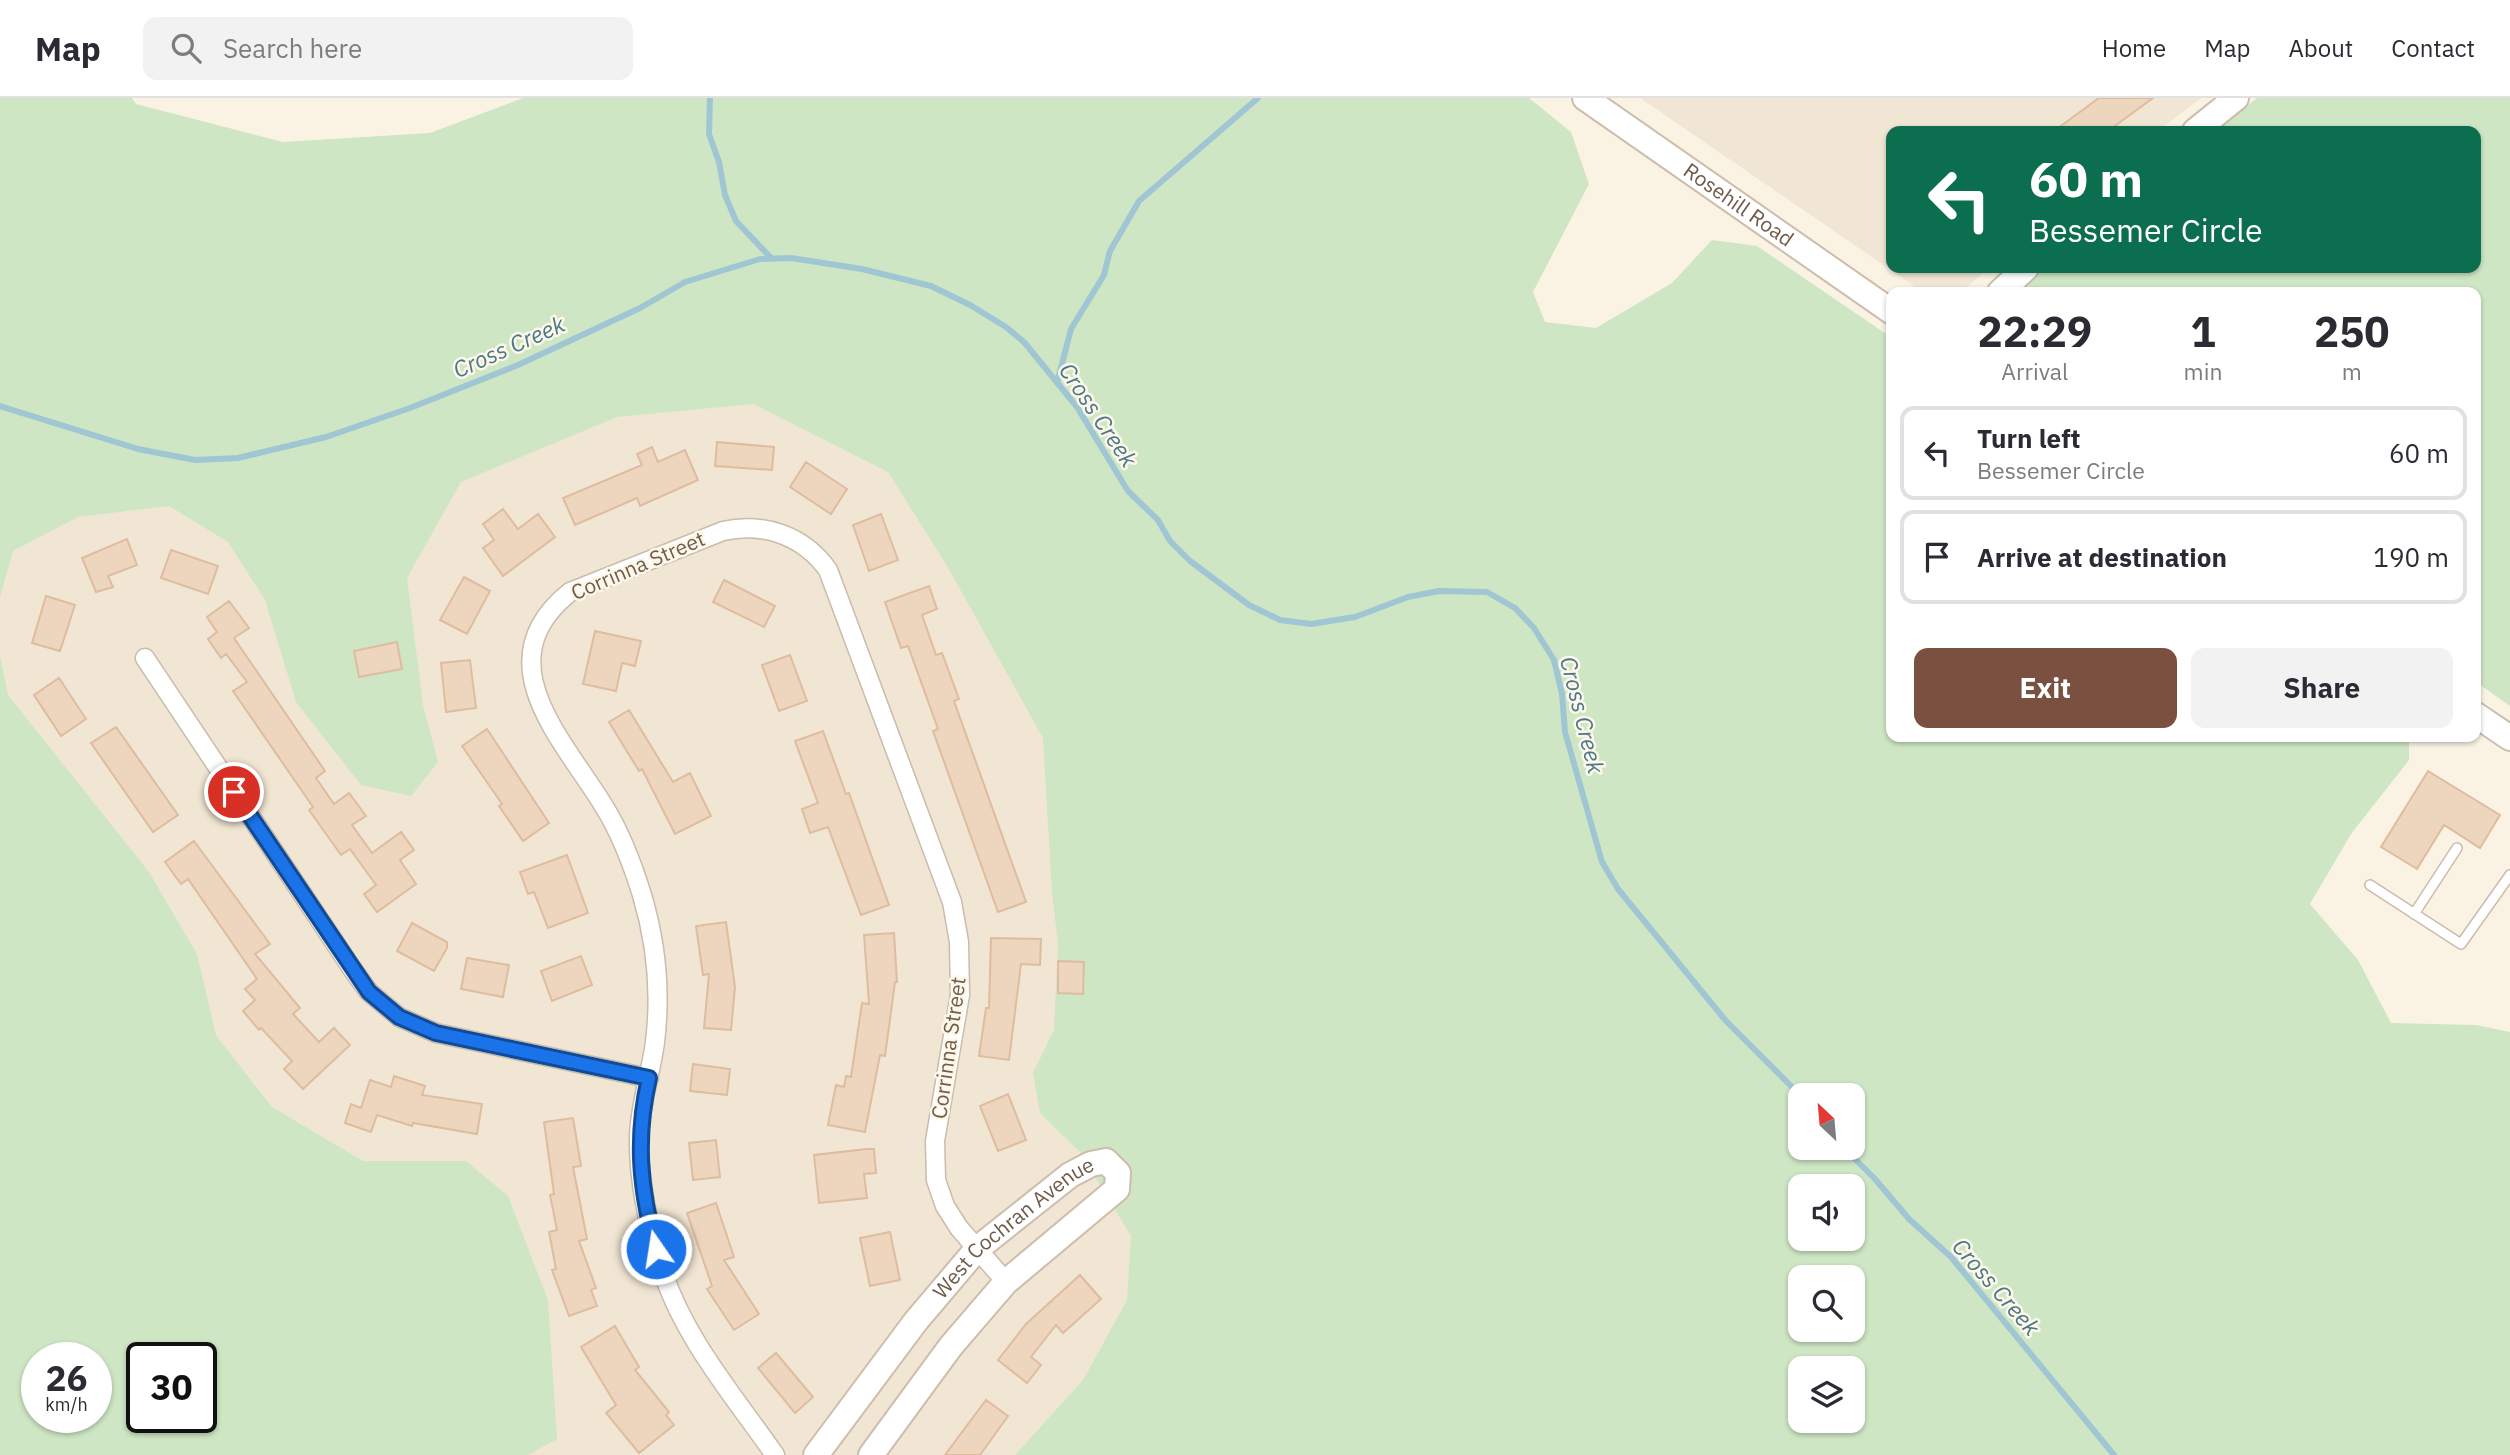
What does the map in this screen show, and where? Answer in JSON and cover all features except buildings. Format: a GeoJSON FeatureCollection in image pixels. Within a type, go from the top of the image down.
{"type":"FeatureCollection","features":[{"type":"Feature","properties":{"kind":"street","name":"Rosehill Road"},"geometry":{"type":"LineString","coordinates":[[1585,98],[1886,308]]}},
{"type":"Feature","properties":{"kind":"street"},"geometry":{"type":"LineString","coordinates":[[2201,126],[2236,98]]}},
{"type":"Feature","properties":{"kind":"street"},"geometry":{"type":"LineString","coordinates":[[2005,287],[2021,273]]}},
{"type":"Feature","properties":{"kind":"street","name":"Corrinna Street"},"geometry":{"type":"LineString","coordinates":[[775,1455],[695,1340],[676,1306],[651,1230],[640,1151],[641,1111],[655,1041],[658,1001],[652,935],[642,896],[613,822],[537,698],[531,673],[533,646],[537,634],[560,601],[582,586],[736,528],[762,528],[799,542],[820,559],[828,570],[952,902],[959,942],[960,995],[934,1154],[936,1180],[945,1206],[959,1228],[1006,1282]]}},
{"type":"Feature","properties":{"kind":"street"},"geometry":{"type":"LineString","coordinates":[[145,657],[353,970],[378,1001],[399,1017],[436,1033],[649,1078]]}},
{"type":"Feature","properties":{"kind":"street"},"geometry":{"type":"LineString","coordinates":[[2481,718],[2510,738]]}},
{"type":"Feature","properties":{"kind":"street","name":"West Cochran Avenue"},"geometry":{"type":"LineString","coordinates":[[816,1455],[916,1321],[976,1249],[1070,1175],[1091,1164],[1106,1161],[1118,1173],[1117,1189],[1006,1282],[951,1346],[871,1455]]}},
{"type":"Feature","properties":{"kind":"lane"},"geometry":{"type":"LineString","coordinates":[[2414,914],[2457,848]]}},
{"type":"Feature","properties":{"kind":"lane"},"geometry":{"type":"LineString","coordinates":[[2371,885],[2461,944],[2510,874]]}},
{"type":"Feature","properties":{"kind":"shaded area"},"geometry":{"type":"Polygon","coordinates":[[[1640,98],[2201,98],[2165,126],[1886,126],[1886,267],[1640,98]]]}},
{"type":"Feature","properties":{"kind":"shaded area"},"geometry":{"type":"Polygon","coordinates":[[[1895,273],[1983,273],[1967,287],[1916,287],[1895,273]]]}},
{"type":"Feature","properties":{"kind":"shaded area"},"geometry":{"type":"Polygon","coordinates":[[[754,291],[1035,597],[1305,1455],[522,1455],[272,1107],[216,1035],[0,727],[0,458],[754,291]]]}},
{"type":"Feature","properties":{"kind":"green space"},"geometry":{"type":"Polygon","coordinates":[[[0,98],[132,98],[136,104],[283,142],[430,133],[523,98],[1529,98],[1571,132],[1589,184],[1533,292],[1545,322],[1596,328],[1672,283],[1712,240],[1757,246],[1886,334],[1886,742],[2409,742],[2409,760],[2351,834],[2310,904],[2358,960],[2391,1023],[2476,1025],[2510,1032],[2510,1455],[1015,1455],[1083,1380],[1127,1300],[1131,1236],[1080,1152],[1040,1113],[1033,1073],[1054,1030],[1058,944],[1052,893],[1043,738],[947,566],[888,472],[753,404],[617,417],[461,482],[407,578],[423,705],[438,762],[411,796],[361,785],[296,702],[265,600],[228,542],[169,506],[78,517],[13,551],[0,597],[0,98]]]}},
{"type":"Feature","properties":{"kind":"green space"},"geometry":{"type":"Polygon","coordinates":[[[2257,98],[2510,98],[2510,706],[2481,686],[2481,287],[2020,287],[2036,273],[2481,273],[2481,126],[2221,126],[2257,98]]]}},
{"type":"Feature","properties":{"kind":"green space"},"geometry":{"type":"Polygon","coordinates":[[[0,655],[8,695],[149,872],[197,954],[216,1035],[272,1107],[363,1161],[466,1161],[508,1196],[548,1300],[557,1439],[528,1455],[0,1455],[0,655]]]}},
{"type":"Feature","properties":{"kind":"waterway"},"geometry":{"type":"LineString","coordinates":[[710,98],[709,134],[719,162],[725,195],[736,221],[772,259]]}},
{"type":"Feature","properties":{"kind":"waterway"},"geometry":{"type":"LineString","coordinates":[[1057,383],[1071,329],[1104,275],[1110,251],[1139,201],[1258,98]]}},
{"type":"Feature","properties":{"kind":"waterway","name":"Cross Creek"},"geometry":{"type":"LineString","coordinates":[[0,406],[138,449],[195,460],[238,458],[326,437],[410,408],[518,365],[640,308],[685,282],[760,259],[791,258],[862,269],[931,286],[970,305],[1006,327],[1024,342],[1077,407],[1128,491],[1158,520],[1170,541],[1190,561],[1249,605],[1280,620],[1311,624],[1355,617],[1408,597],[1439,591],[1487,592],[1515,608],[1534,628],[1554,660],[1562,694],[1565,732],[1602,862],[1618,889],[1726,1021],[1788,1083]]}},
{"type":"Feature","properties":{"kind":"waterway","name":"Cross Creek"},"geometry":{"type":"LineString","coordinates":[[1856,1160],[1909,1219],[1951,1257],[2114,1455]]}},
{"type":"Feature","properties":{"kind":"route"},"geometry":{"type":"LineString","coordinates":[[234,792],[369,992],[399,1017],[436,1033],[649,1078],[641,1111],[639,1138],[642,1177],[656,1249]]}}]}
